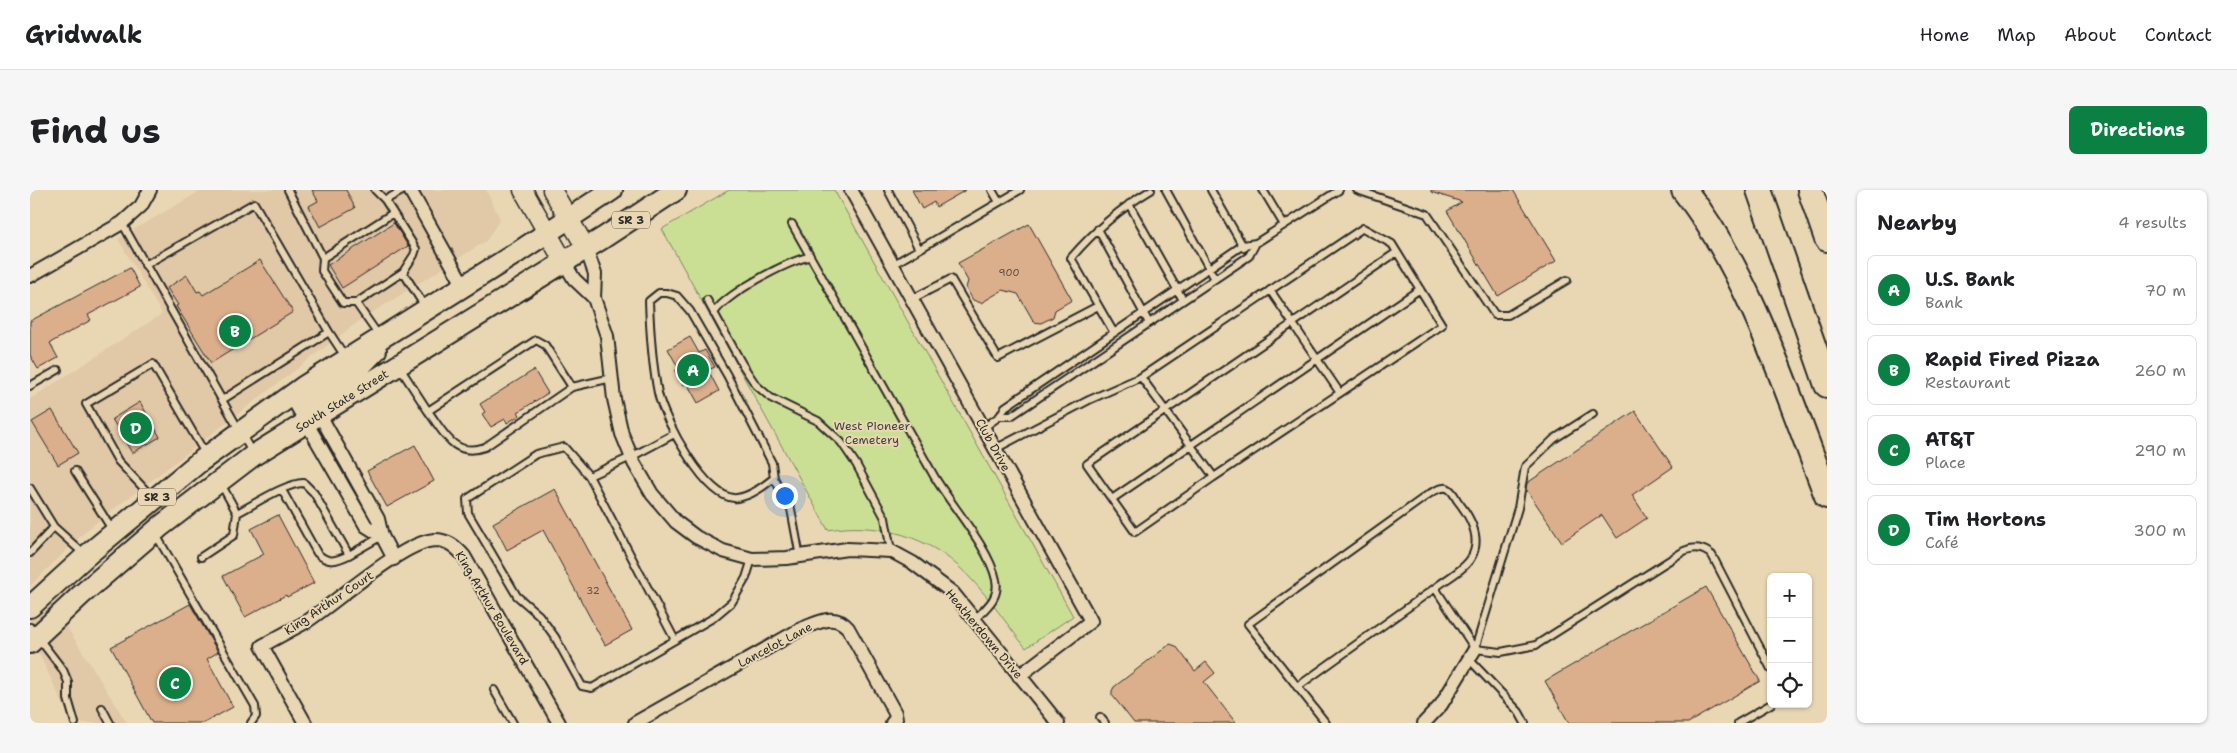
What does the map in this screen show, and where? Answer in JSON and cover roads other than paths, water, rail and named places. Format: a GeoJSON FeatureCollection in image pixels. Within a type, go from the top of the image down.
{"type":"FeatureCollection","features":[{"type":"Feature","properties":{"kind":"highway"},"geometry":{"type":"LineString","coordinates":[[1684,190],[1709,227],[1742,287],[1772,355],[1827,496]]}},
{"type":"Feature","properties":{"kind":"highway"},"geometry":{"type":"LineString","coordinates":[[1759,190],[1827,385]]}},
{"type":"Feature","properties":{"kind":"highway"},"geometry":{"type":"LineString","coordinates":[[1814,201],[1827,239]]}},
{"type":"Feature","properties":{"kind":"main road","name":"South State Street"},"geometry":{"type":"LineString","coordinates":[[32,636],[154,532],[254,455],[306,404],[347,359],[547,234],[612,190]]}},
{"type":"Feature","properties":{"kind":"main road","name":"South State Street"},"geometry":{"type":"LineString","coordinates":[[30,607],[154,498],[240,432],[399,366],[676,190]]}},
{"type":"Feature","properties":{"kind":"main road"},"geometry":{"type":"LineString","coordinates":[[306,404],[352,375],[372,356],[387,334]]}},
{"type":"Feature","properties":{"kind":"main road"},"geometry":{"type":"LineString","coordinates":[[190,503],[215,471],[239,453],[242,447],[240,432]]}},
{"type":"Feature","properties":{"kind":"main road"},"geometry":{"type":"LineString","coordinates":[[32,636],[40,620],[107,558],[177,499],[202,460]]}},
{"type":"Feature","properties":{"kind":"street"},"geometry":{"type":"LineString","coordinates":[[30,276],[122,224],[141,206],[150,190]]}},
{"type":"Feature","properties":{"kind":"street"},"geometry":{"type":"LineString","coordinates":[[410,190],[464,286]]}},
{"type":"Feature","properties":{"kind":"street"},"geometry":{"type":"LineString","coordinates":[[523,190],[564,262]]}},
{"type":"Feature","properties":{"kind":"street"},"geometry":{"type":"LineString","coordinates":[[552,190],[586,248]]}},
{"type":"Feature","properties":{"kind":"street","name":"Club Drive"},"geometry":{"type":"LineString","coordinates":[[851,190],[1091,621],[1019,676]]}},
{"type":"Feature","properties":{"kind":"street","name":"Heatherdown Drive"},"geometry":{"type":"LineString","coordinates":[[586,248],[595,274],[594,298],[607,336],[614,399],[622,434],[652,494],[676,522],[696,537],[723,551],[752,559],[800,556],[847,549],[891,552],[929,574],[953,594],[1058,723]]}},
{"type":"Feature","properties":{"kind":"street","name":"Heatherdown Drive"},"geometry":{"type":"LineString","coordinates":[[564,262],[574,279],[594,298]]}},
{"type":"Feature","properties":{"kind":"street"},"geometry":{"type":"LineString","coordinates":[[306,404],[366,526],[382,536],[394,559]]}},
{"type":"Feature","properties":{"kind":"street","name":"King Arthur Boulevard"},"geometry":{"type":"LineString","coordinates":[[394,559],[426,542],[437,540],[450,542],[457,548],[559,723]]}},
{"type":"Feature","properties":{"kind":"street","name":"King Arthur Court"},"geometry":{"type":"LineString","coordinates":[[305,723],[262,646],[306,621],[394,559]]}},
{"type":"Feature","properties":{"kind":"street","name":"Lancelot Lane"},"geometry":{"type":"LineString","coordinates":[[635,723],[801,628],[829,619],[836,619],[848,628],[896,714],[896,719],[892,723]]}},
{"type":"Feature","properties":{"kind":"street"},"geometry":{"type":"LineString","coordinates":[[1424,723],[1441,705],[1472,654]]}},
{"type":"Feature","properties":{"kind":"lane"},"geometry":{"type":"LineString","coordinates":[[288,190],[323,258],[322,271],[343,303],[356,303],[403,272],[416,249],[385,200],[375,190]]}},
{"type":"Feature","properties":{"kind":"lane"},"geometry":{"type":"LineString","coordinates":[[385,200],[404,190]]}},
{"type":"Feature","properties":{"kind":"lane"},"geometry":{"type":"LineString","coordinates":[[888,190],[919,249]]}},
{"type":"Feature","properties":{"kind":"lane"},"geometry":{"type":"LineString","coordinates":[[992,190],[999,202]]}},
{"type":"Feature","properties":{"kind":"lane"},"geometry":{"type":"LineString","coordinates":[[892,264],[1020,190]]}},
{"type":"Feature","properties":{"kind":"lane"},"geometry":{"type":"LineString","coordinates":[[1114,333],[1071,258],[1098,230],[1151,190]]}},
{"type":"Feature","properties":{"kind":"lane"},"geometry":{"type":"LineString","coordinates":[[1166,190],[1215,279]]}},
{"type":"Feature","properties":{"kind":"lane"},"geometry":{"type":"LineString","coordinates":[[1211,190],[1249,256]]}},
{"type":"Feature","properties":{"kind":"lane"},"geometry":{"type":"LineString","coordinates":[[1263,190],[1284,225]]}},
{"type":"Feature","properties":{"kind":"lane"},"geometry":{"type":"LineString","coordinates":[[983,428],[1000,416],[1005,407],[1243,245],[1256,243],[1339,190]]}},
{"type":"Feature","properties":{"kind":"lane"},"geometry":{"type":"LineString","coordinates":[[1357,190],[1426,214],[1495,315],[1508,316],[1566,280]]}},
{"type":"Feature","properties":{"kind":"lane"},"geometry":{"type":"LineString","coordinates":[[145,265],[254,203],[329,332],[347,359]]}},
{"type":"Feature","properties":{"kind":"lane"},"geometry":{"type":"LineString","coordinates":[[1130,204],[1183,300]]}},
{"type":"Feature","properties":{"kind":"lane"},"geometry":{"type":"LineString","coordinates":[[323,258],[393,213]]}},
{"type":"Feature","properties":{"kind":"lane"},"geometry":{"type":"LineString","coordinates":[[122,224],[254,455]]}},
{"type":"Feature","properties":{"kind":"lane"},"geometry":{"type":"LineString","coordinates":[[792,224],[935,478],[990,562],[997,580],[997,593],[974,620]]}},
{"type":"Feature","properties":{"kind":"lane"},"geometry":{"type":"LineString","coordinates":[[995,449],[1089,400],[1141,377],[1363,228],[1392,244],[1420,288],[1442,324],[1135,532],[1087,464],[1294,325],[1397,252]]}},
{"type":"Feature","properties":{"kind":"lane"},"geometry":{"type":"LineString","coordinates":[[1098,230],[1150,323]]}},
{"type":"Feature","properties":{"kind":"lane"},"geometry":{"type":"LineString","coordinates":[[1000,416],[1011,416],[1150,323],[1249,256],[1256,243]]}},
{"type":"Feature","properties":{"kind":"lane"},"geometry":{"type":"LineString","coordinates":[[714,314],[722,302],[733,294],[793,260],[810,257]]}},
{"type":"Feature","properties":{"kind":"lane"},"geometry":{"type":"LineString","coordinates":[[403,272],[427,310]]}},
{"type":"Feature","properties":{"kind":"lane"},"geometry":{"type":"LineString","coordinates":[[912,299],[951,279],[998,358],[1098,306]]}},
{"type":"Feature","properties":{"kind":"lane"},"geometry":{"type":"LineString","coordinates":[[1112,499],[1318,360],[1420,288]]}},
{"type":"Feature","properties":{"kind":"lane"},"geometry":{"type":"LineString","coordinates":[[1270,290],[1340,393]]}},
{"type":"Feature","properties":{"kind":"lane"},"geometry":{"type":"LineString","coordinates":[[774,478],[758,490],[736,498],[722,494],[706,482],[674,434],[658,394],[650,327],[649,301],[658,293],[678,296],[690,311],[727,375],[772,463],[774,478],[791,509],[800,556]]}},
{"type":"Feature","properties":{"kind":"lane"},"geometry":{"type":"LineString","coordinates":[[707,300],[756,385],[770,398],[818,421],[840,442],[856,464],[886,518],[891,552]]}},
{"type":"Feature","properties":{"kind":"lane"},"geometry":{"type":"LineString","coordinates":[[356,303],[387,334]]}},
{"type":"Feature","properties":{"kind":"lane"},"geometry":{"type":"LineString","coordinates":[[222,400],[329,332]]}},
{"type":"Feature","properties":{"kind":"lane"},"geometry":{"type":"LineString","coordinates":[[428,410],[536,340],[545,345],[572,387]]}},
{"type":"Feature","properties":{"kind":"lane"},"geometry":{"type":"LineString","coordinates":[[154,498],[118,461],[86,404],[153,364],[202,460]]}},
{"type":"Feature","properties":{"kind":"lane"},"geometry":{"type":"LineString","coordinates":[[399,366],[450,441],[462,450],[473,451],[485,446],[572,387],[612,378]]}},
{"type":"Feature","properties":{"kind":"lane"},"geometry":{"type":"LineString","coordinates":[[30,386],[58,370]]}},
{"type":"Feature","properties":{"kind":"lane"},"geometry":{"type":"LineString","coordinates":[[1141,377],[1214,477]]}},
{"type":"Feature","properties":{"kind":"lane"},"geometry":{"type":"LineString","coordinates":[[1472,654],[1518,508],[1526,467],[1554,439],[1593,414]]}},
{"type":"Feature","properties":{"kind":"lane"},"geometry":{"type":"LineString","coordinates":[[588,476],[632,457],[674,434]]}},
{"type":"Feature","properties":{"kind":"lane"},"geometry":{"type":"LineString","coordinates":[[676,640],[588,476],[564,447],[536,454],[467,498],[468,513],[517,596],[538,615],[555,638],[582,686],[592,688],[676,640],[713,618],[732,602],[746,578],[752,559]]}},
{"type":"Feature","properties":{"kind":"lane"},"geometry":{"type":"LineString","coordinates":[[75,471],[114,532]]}},
{"type":"Feature","properties":{"kind":"lane"},"geometry":{"type":"LineString","coordinates":[[201,557],[234,535],[237,513],[219,481]]}},
{"type":"Feature","properties":{"kind":"lane"},"geometry":{"type":"LineString","coordinates":[[237,513],[299,482],[304,483],[309,486],[350,555]]}},
{"type":"Feature","properties":{"kind":"lane"},"geometry":{"type":"LineString","coordinates":[[30,488],[54,527],[86,556]]}},
{"type":"Feature","properties":{"kind":"lane"},"geometry":{"type":"LineString","coordinates":[[1297,687],[1435,588],[1471,558],[1475,548],[1473,525],[1461,504],[1450,490],[1446,488],[1437,489],[1429,494],[1248,624],[1297,687],[1326,723]]}},
{"type":"Feature","properties":{"kind":"lane"},"geometry":{"type":"LineString","coordinates":[[282,490],[317,553],[327,561],[336,561],[350,555],[382,536]]}},
{"type":"Feature","properties":{"kind":"lane"},"geometry":{"type":"LineString","coordinates":[[30,553],[54,527]]}},
{"type":"Feature","properties":{"kind":"lane"},"geometry":{"type":"LineString","coordinates":[[154,532],[254,706],[256,716],[251,723]]}},
{"type":"Feature","properties":{"kind":"lane"},"geometry":{"type":"LineString","coordinates":[[1472,654],[1501,652],[1536,645],[1693,547],[1704,549],[1712,555],[1768,663]]}},
{"type":"Feature","properties":{"kind":"lane"},"geometry":{"type":"LineString","coordinates":[[1435,588],[1472,654],[1519,712],[1525,723]]}},
{"type":"Feature","properties":{"kind":"lane"},"geometry":{"type":"LineString","coordinates":[[32,636],[63,670],[68,682],[68,699],[75,723]]}},
{"type":"Feature","properties":{"kind":"lane"},"geometry":{"type":"LineString","coordinates":[[494,690],[513,723]]}},
{"type":"Feature","properties":{"kind":"lane"},"geometry":{"type":"LineString","coordinates":[[1738,723],[1767,706]]}},
{"type":"Feature","properties":{"kind":"lane"},"geometry":{"type":"LineString","coordinates":[[102,708],[110,723]]}},
{"type":"Feature","properties":{"kind":"lane"},"geometry":{"type":"LineString","coordinates":[[1100,717],[1105,723]]}},
{"type":"Feature","properties":{"kind":"place","name":"Rapid Fired Pizza"},"geometry":{"type":"Point","coordinates":[235,331]}},
{"type":"Feature","properties":{"kind":"place","name":"U.S. Bank"},"geometry":{"type":"Point","coordinates":[693,370]}},
{"type":"Feature","properties":{"kind":"place","name":"Tim Hortons"},"geometry":{"type":"Point","coordinates":[136,428]}},
{"type":"Feature","properties":{"kind":"place","name":"AT&T"},"geometry":{"type":"Point","coordinates":[175,683]}},
{"type":"Feature","properties":{"kind":"park label","name":"West Pioneer Cemetery"},"geometry":{"type":"Point","coordinates":[872,433]}}]}
